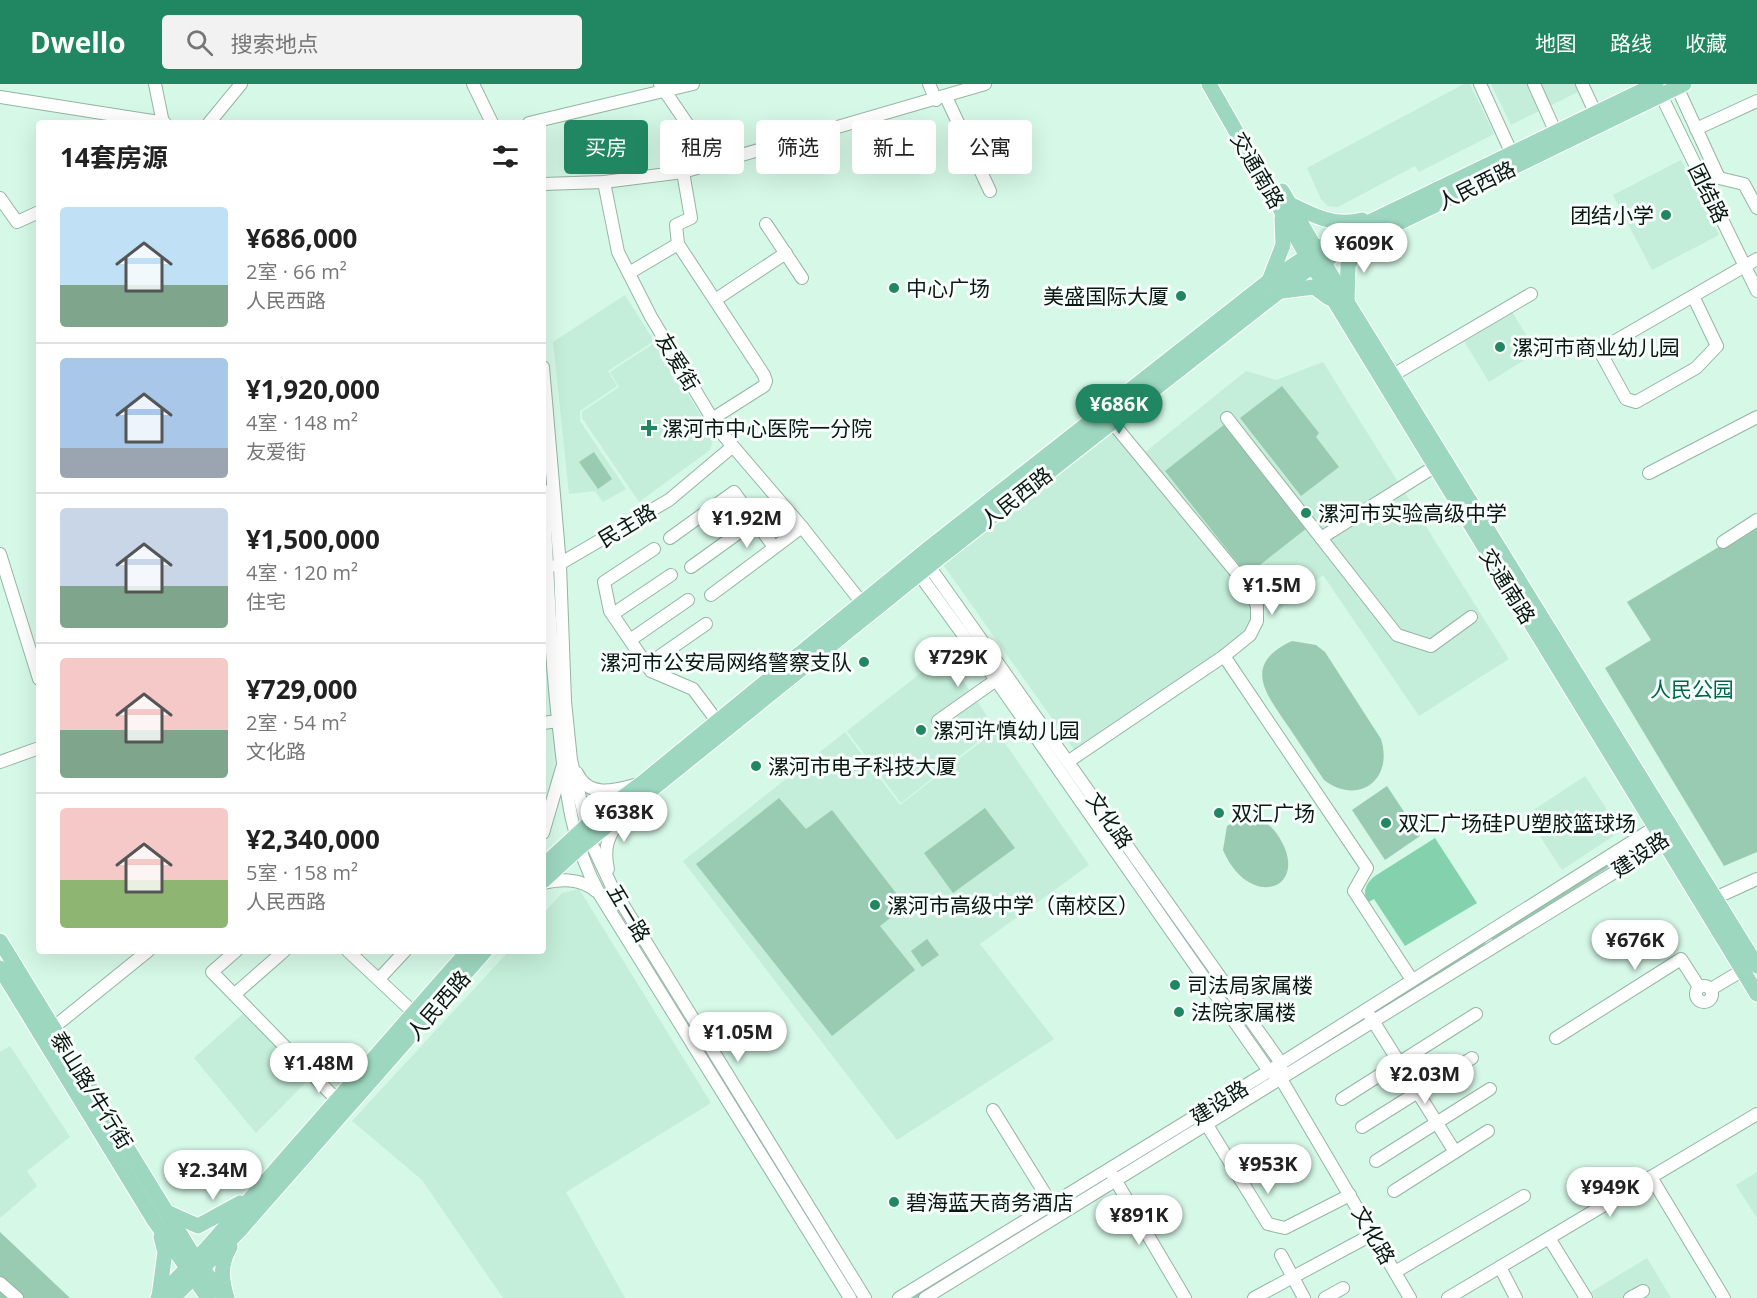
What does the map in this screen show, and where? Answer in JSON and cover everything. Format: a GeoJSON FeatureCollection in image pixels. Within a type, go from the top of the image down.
{"type":"FeatureCollection","features":[{"type":"Feature","properties":{"kind":"main road","name":"交通南路"},"geometry":{"type":"LineString","coordinates":[[1209,84],[1343,305],[1434,467],[1657,826],[1671,837],[1715,898],[1752,966],[1757,994]]}},
{"type":"Feature","properties":{"kind":"main road","name":"交通南路"},"geometry":{"type":"LineString","coordinates":[[1221,84],[1285,207]]}},
{"type":"Feature","properties":{"kind":"main road","name":"人民西路"},"geometry":{"type":"LineString","coordinates":[[546,879],[582,838],[642,783],[862,603],[1273,287],[1315,258],[1386,215],[1595,112],[1659,89],[1681,86]]}},
{"type":"Feature","properties":{"kind":"main road","name":"人民西路"},"geometry":{"type":"LineString","coordinates":[[1315,258],[1364,240],[1659,89]]}},
{"type":"Feature","properties":{"kind":"main road"},"geometry":{"type":"LineString","coordinates":[[1364,240],[1348,265],[1343,305],[1314,287],[1273,287],[1283,245],[1285,207],[1323,220],[1347,224],[1386,215]]}},
{"type":"Feature","properties":{"kind":"main road","name":"人民西路"},"geometry":{"type":"LineString","coordinates":[[546,864],[640,800],[928,575],[1273,287]]}},
{"type":"Feature","properties":{"kind":"main road","name":"交通南路"},"geometry":{"type":"LineString","coordinates":[[1343,305],[1393,375],[1671,837],[1752,966]]}},
{"type":"Feature","properties":{"kind":"main road","name":"泰山路/牛行街"},"geometry":{"type":"LineString","coordinates":[[0,941],[54,1028],[160,1215]]}},
{"type":"Feature","properties":{"kind":"main road","name":"人民西路"},"geometry":{"type":"LineString","coordinates":[[194,1269],[336,1099],[465,954]]}},
{"type":"Feature","properties":{"kind":"main road","name":"人民西路"},"geometry":{"type":"LineString","coordinates":[[164,1298],[239,1231],[482,954]]}},
{"type":"Feature","properties":{"kind":"main road","name":"泰山路/牛行街"},"geometry":{"type":"LineString","coordinates":[[0,968],[160,1215],[194,1269],[208,1298]]}},
{"type":"Feature","properties":{"kind":"main road"},"geometry":{"type":"LineString","coordinates":[[164,1298],[165,1252],[160,1215],[198,1226],[219,1217],[258,1191]]}},
{"type":"Feature","properties":{"kind":"main road"},"geometry":{"type":"LineString","coordinates":[[226,1298],[223,1259],[239,1231]]}},
{"type":"Feature","properties":{"kind":"main road","name":"泰山路/牛行街"},"geometry":{"type":"LineString","coordinates":[[194,1269],[226,1298]]}},
{"type":"Feature","properties":{"kind":"street"},"geometry":{"type":"LineString","coordinates":[[155,84],[163,120]]}},
{"type":"Feature","properties":{"kind":"street"},"geometry":{"type":"LineString","coordinates":[[211,120],[241,84]]}},
{"type":"Feature","properties":{"kind":"street"},"geometry":{"type":"LineString","coordinates":[[473,84],[491,120]]}},
{"type":"Feature","properties":{"kind":"street"},"geometry":{"type":"LineString","coordinates":[[481,84],[499,120]]}},
{"type":"Feature","properties":{"kind":"street"},"geometry":{"type":"LineString","coordinates":[[540,120],[662,88],[693,84]]}},
{"type":"Feature","properties":{"kind":"street"},"geometry":{"type":"LineString","coordinates":[[929,84],[941,98],[990,191]]}},
{"type":"Feature","properties":{"kind":"street"},"geometry":{"type":"LineString","coordinates":[[744,154],[986,84]]}},
{"type":"Feature","properties":{"kind":"street"},"geometry":{"type":"LineString","coordinates":[[1480,84],[1512,154]]}},
{"type":"Feature","properties":{"kind":"street"},"geometry":{"type":"LineString","coordinates":[[1534,84],[1556,133]]}},
{"type":"Feature","properties":{"kind":"street"},"geometry":{"type":"LineString","coordinates":[[1582,84],[1595,112]]}},
{"type":"Feature","properties":{"kind":"street"},"geometry":{"type":"LineString","coordinates":[[1681,86],[1696,129],[1719,178],[1744,184],[1757,208]]}},
{"type":"Feature","properties":{"kind":"street"},"geometry":{"type":"LineString","coordinates":[[662,88],[684,120]]}},
{"type":"Feature","properties":{"kind":"street","name":"团结路"},"geometry":{"type":"LineString","coordinates":[[1659,89],[1757,291]]}},
{"type":"Feature","properties":{"kind":"street"},"geometry":{"type":"LineString","coordinates":[[0,97],[145,120]]}},
{"type":"Feature","properties":{"kind":"street"},"geometry":{"type":"LineString","coordinates":[[1696,129],[1757,101]]}},
{"type":"Feature","properties":{"kind":"street"},"geometry":{"type":"LineString","coordinates":[[546,184],[604,182],[667,174]]}},
{"type":"Feature","properties":{"kind":"street"},"geometry":{"type":"LineString","coordinates":[[683,174],[691,218],[676,225],[678,244],[766,381],[764,386],[712,419]]}},
{"type":"Feature","properties":{"kind":"street","name":"友爱街"},"geometry":{"type":"LineString","coordinates":[[604,182],[618,252],[651,317],[712,419],[732,447],[802,527],[862,603]]}},
{"type":"Feature","properties":{"kind":"street"},"geometry":{"type":"LineString","coordinates":[[0,198],[17,222],[36,213]]}},
{"type":"Feature","properties":{"kind":"street"},"geometry":{"type":"LineString","coordinates":[[766,224],[802,278]]}},
{"type":"Feature","properties":{"kind":"street"},"geometry":{"type":"LineString","coordinates":[[629,273],[678,244]]}},
{"type":"Feature","properties":{"kind":"street"},"geometry":{"type":"LineString","coordinates":[[715,300],[786,253]]}},
{"type":"Feature","properties":{"kind":"street"},"geometry":{"type":"LineString","coordinates":[[1693,296],[1717,346],[1696,368],[1636,402],[1626,399],[1603,357],[1603,348],[1757,259]]}},
{"type":"Feature","properties":{"kind":"street"},"geometry":{"type":"LineString","coordinates":[[1393,375],[1531,294]]}},
{"type":"Feature","properties":{"kind":"street"},"geometry":{"type":"LineString","coordinates":[[1649,473],[1754,415]]}},
{"type":"Feature","properties":{"kind":"street"},"geometry":{"type":"LineString","coordinates":[[1227,418],[1397,635],[1431,646],[1471,617]]}},
{"type":"Feature","properties":{"kind":"street"},"geometry":{"type":"LineString","coordinates":[[1069,761],[1224,656],[1250,635],[1254,628],[1257,606],[1253,595],[1111,421]]}},
{"type":"Feature","properties":{"kind":"street","name":"民主路"},"geometry":{"type":"LineString","coordinates":[[550,567],[669,500],[732,447]]}},
{"type":"Feature","properties":{"kind":"street","name":"五一路"},"geometry":{"type":"LineString","coordinates":[[546,453],[558,721],[582,838],[600,895],[850,1298]]}},
{"type":"Feature","properties":{"kind":"street"},"geometry":{"type":"LineString","coordinates":[[1321,538],[1434,467]]}},
{"type":"Feature","properties":{"kind":"street"},"geometry":{"type":"LineString","coordinates":[[670,538],[734,492],[774,547]]}},
{"type":"Feature","properties":{"kind":"street"},"geometry":{"type":"LineString","coordinates":[[1723,542],[1757,520]]}},
{"type":"Feature","properties":{"kind":"street"},"geometry":{"type":"LineString","coordinates":[[691,567],[755,521]]}},
{"type":"Feature","properties":{"kind":"street","name":"五一路"},"geometry":{"type":"LineString","coordinates":[[546,523],[565,701],[567,762]]}},
{"type":"Feature","properties":{"kind":"street"},"geometry":{"type":"LineString","coordinates":[[711,595],[802,527]]}},
{"type":"Feature","properties":{"kind":"street"},"geometry":{"type":"LineString","coordinates":[[654,549],[604,582],[613,615],[651,671],[693,689],[717,721]]}},
{"type":"Feature","properties":{"kind":"street"},"geometry":{"type":"LineString","coordinates":[[0,554],[36,669]]}},
{"type":"Feature","properties":{"kind":"street"},"geometry":{"type":"LineString","coordinates":[[613,615],[671,575]]}},
{"type":"Feature","properties":{"kind":"street","name":"文化路"},"geometry":{"type":"LineString","coordinates":[[928,575],[996,680],[1269,1071],[1281,1079],[1410,1298]]}},
{"type":"Feature","properties":{"kind":"street","name":"文化路"},"geometry":{"type":"LineString","coordinates":[[928,575],[1069,761],[1281,1064]]}},
{"type":"Feature","properties":{"kind":"street"},"geometry":{"type":"LineString","coordinates":[[630,640],[688,600]]}},
{"type":"Feature","properties":{"kind":"street"},"geometry":{"type":"LineString","coordinates":[[647,664],[706,624]]}},
{"type":"Feature","properties":{"kind":"street"},"geometry":{"type":"LineString","coordinates":[[1224,656],[1367,868],[1354,891],[1412,980]]}},
{"type":"Feature","properties":{"kind":"street"},"geometry":{"type":"LineString","coordinates":[[938,722],[996,680]]}},
{"type":"Feature","properties":{"kind":"street"},"geometry":{"type":"LineString","coordinates":[[546,723],[558,721]]}},
{"type":"Feature","properties":{"kind":"street"},"geometry":{"type":"LineString","coordinates":[[0,762],[36,749]]}},
{"type":"Feature","properties":{"kind":"street"},"geometry":{"type":"LineString","coordinates":[[567,762],[578,777],[594,789],[605,791],[642,783]]}},
{"type":"Feature","properties":{"kind":"street"},"geometry":{"type":"LineString","coordinates":[[546,823],[567,762]]}},
{"type":"Feature","properties":{"kind":"street"},"geometry":{"type":"LineString","coordinates":[[612,887],[605,848],[617,825],[640,800]]}},
{"type":"Feature","properties":{"kind":"street","name":"建设路"},"geometry":{"type":"LineString","coordinates":[[899,1298],[1281,1064],[1657,826]]}},
{"type":"Feature","properties":{"kind":"street","name":"建设路"},"geometry":{"type":"LineString","coordinates":[[925,1298],[1671,837]]}},
{"type":"Feature","properties":{"kind":"street","name":"五一路"},"geometry":{"type":"LineString","coordinates":[[582,838],[865,1298]]}},
{"type":"Feature","properties":{"kind":"street"},"geometry":{"type":"LineString","coordinates":[[1715,898],[1757,879]]}},
{"type":"Feature","properties":{"kind":"street"},"geometry":{"type":"LineString","coordinates":[[546,882],[559,880],[587,884],[600,895]]}},
{"type":"Feature","properties":{"kind":"street"},"geometry":{"type":"LineString","coordinates":[[1485,934],[1493,948]]}},
{"type":"Feature","properties":{"kind":"street"},"geometry":{"type":"LineString","coordinates":[[54,1028],[144,954]]}},
{"type":"Feature","properties":{"kind":"street"},"geometry":{"type":"LineString","coordinates":[[233,954],[212,972],[336,1099]]}},
{"type":"Feature","properties":{"kind":"street"},"geometry":{"type":"LineString","coordinates":[[235,994],[281,954]]}},
{"type":"Feature","properties":{"kind":"street"},"geometry":{"type":"LineString","coordinates":[[356,954],[413,1012]]}},
{"type":"Feature","properties":{"kind":"street"},"geometry":{"type":"LineString","coordinates":[[379,979],[402,954]]}},
{"type":"Feature","properties":{"kind":"street"},"geometry":{"type":"LineString","coordinates":[[1556,1038],[1681,959],[1705,988],[1752,966]]}},
{"type":"Feature","properties":{"kind":"street"},"geometry":{"type":"LineString","coordinates":[[1366,1010],[1455,1152]]}},
{"type":"Feature","properties":{"kind":"street"},"geometry":{"type":"LineString","coordinates":[[1342,1099],[1476,1014]]}},
{"type":"Feature","properties":{"kind":"street"},"geometry":{"type":"LineString","coordinates":[[1362,1127],[1472,1058]]}},
{"type":"Feature","properties":{"kind":"street"},"geometry":{"type":"LineString","coordinates":[[1281,1064],[1281,1079]]}},
{"type":"Feature","properties":{"kind":"street"},"geometry":{"type":"LineString","coordinates":[[1376,1161],[1491,1089]]}},
{"type":"Feature","properties":{"kind":"street"},"geometry":{"type":"LineString","coordinates":[[993,1110],[1052,1205]]}},
{"type":"Feature","properties":{"kind":"street"},"geometry":{"type":"LineString","coordinates":[[1448,1298],[1757,1113]]}},
{"type":"Feature","properties":{"kind":"street"},"geometry":{"type":"LineString","coordinates":[[1207,1125],[1268,1224],[1285,1228],[1350,1195]]}},
{"type":"Feature","properties":{"kind":"street"},"geometry":{"type":"LineString","coordinates":[[1394,1191],[1488,1131]]}},
{"type":"Feature","properties":{"kind":"street"},"geometry":{"type":"LineString","coordinates":[[1110,1169],[1185,1298]]}},
{"type":"Feature","properties":{"kind":"street"},"geometry":{"type":"LineString","coordinates":[[1651,1177],[1724,1298]]}},
{"type":"Feature","properties":{"kind":"street"},"geometry":{"type":"LineString","coordinates":[[1395,1272],[1524,1196]]}},
{"type":"Feature","properties":{"kind":"street"},"geometry":{"type":"LineString","coordinates":[[1254,1298],[1373,1234]]}},
{"type":"Feature","properties":{"kind":"street"},"geometry":{"type":"LineString","coordinates":[[1549,1238],[1586,1298]]}},
{"type":"Feature","properties":{"kind":"street"},"geometry":{"type":"LineString","coordinates":[[1281,1255],[1304,1298]]}},
{"type":"Feature","properties":{"kind":"street"},"geometry":{"type":"LineString","coordinates":[[1500,1267],[1516,1298]]}},
{"type":"Feature","properties":{"kind":"street"},"geometry":{"type":"LineString","coordinates":[[0,1282],[17,1298]]}},
{"type":"Feature","properties":{"kind":"street"},"geometry":{"type":"LineString","coordinates":[[1325,1298],[1343,1288]]}},
{"type":"Feature","properties":{"kind":"street"},"geometry":{"type":"LineString","coordinates":[[1630,1298],[1643,1291]]}},
{"type":"Feature","properties":{"kind":"shaded area"},"geometry":{"type":"Polygon","coordinates":[[[1464,84],[1470,84],[1494,134],[1419,172],[1415,166],[1338,207],[1328,206],[1321,199],[1307,168],[1464,84]]]}},
{"type":"Feature","properties":{"kind":"shaded area"},"geometry":{"type":"Polygon","coordinates":[[[1491,84],[1579,84],[1582,90],[1511,125],[1491,84]]]}},
{"type":"Feature","properties":{"kind":"shaded area","name":"团结小学"},"geometry":{"type":"Polygon","coordinates":[[[1681,160],[1719,235],[1652,270],[1613,195],[1681,160]]]}},
{"type":"Feature","properties":{"kind":"shaded area"},"geometry":{"type":"Polygon","coordinates":[[[625,295],[654,341],[608,371],[617,386],[580,411],[580,421],[626,489],[603,502],[595,491],[569,494],[553,342],[625,295]]]}},
{"type":"Feature","properties":{"kind":"shaded area","name":"漯河市商业幼儿园"},"geometry":{"type":"Polygon","coordinates":[[[1512,312],[1537,352],[1489,382],[1464,341],[1512,312]]]}},
{"type":"Feature","properties":{"kind":"shaded area","name":"漯河市中心医院一分院"},"geometry":{"type":"Polygon","coordinates":[[[656,342],[714,437],[710,450],[639,502],[582,418],[582,412],[619,387],[610,372],[656,342]]]}},
{"type":"Feature","properties":{"kind":"shaded area","name":"漯河市实验高级中学"},"geometry":{"type":"Polygon","coordinates":[[[1323,362],[1509,659],[1419,716],[1323,575],[1274,614],[1144,453],[1246,371],[1276,380],[1323,362]]]}},
{"type":"Feature","properties":{"kind":"shaded area"},"geometry":{"type":"Polygon","coordinates":[[[1114,429],[1250,594],[1252,615],[1250,625],[1237,641],[1075,751],[942,563],[1114,429]]]}},
{"type":"Feature","properties":{"kind":"shaded area","name":"漯河许慎幼儿园"},"geometry":{"type":"Polygon","coordinates":[[[945,654],[995,728],[901,803],[847,731],[945,654]]]}},
{"type":"Feature","properties":{"kind":"shaded area","name":"漯河市高级中学（南校区）"},"geometry":{"type":"Polygon","coordinates":[[[996,730],[1089,865],[980,944],[1054,1039],[897,1140],[683,861],[845,732],[900,805],[996,730]]]}},
{"type":"Feature","properties":{"kind":"shaded area"},"geometry":{"type":"Polygon","coordinates":[[[1585,776],[1621,831],[1562,870],[1526,815],[1585,776]]]}},
{"type":"Feature","properties":{"kind":"shaded area"},"geometry":{"type":"Polygon","coordinates":[[[579,889],[711,1103],[566,1192],[625,1298],[503,1298],[422,1180],[352,1121],[506,954],[546,954],[546,911],[562,893],[579,889]]]}},
{"type":"Feature","properties":{"kind":"shaded area"},"geometry":{"type":"Polygon","coordinates":[[[248,1009],[314,1074],[256,1133],[194,1058],[248,1009]]]}},
{"type":"Feature","properties":{"kind":"shaded area"},"geometry":{"type":"Polygon","coordinates":[[[10,1046],[70,1137],[27,1171],[37,1186],[0,1218],[0,1052],[10,1046]]]}},
{"type":"Feature","properties":{"kind":"shaded area"},"geometry":{"type":"Polygon","coordinates":[[[1757,1172],[1757,1218],[1736,1185],[1757,1172]]]}},
{"type":"Feature","properties":{"kind":"shaded area"},"geometry":{"type":"Polygon","coordinates":[[[1647,1258],[1671,1298],[1594,1298],[1591,1292],[1647,1258]]]}},
{"type":"Feature","properties":{"kind":"green space"},"geometry":{"type":"Polygon","coordinates":[[[1282,386],[1319,433],[1316,437],[1339,467],[1301,496],[1240,418],[1282,386]]]}},
{"type":"Feature","properties":{"kind":"green space"},"geometry":{"type":"Polygon","coordinates":[[[1225,424],[1307,528],[1247,575],[1165,471],[1225,424]]]}},
{"type":"Feature","properties":{"kind":"green space"},"geometry":{"type":"Polygon","coordinates":[[[594,452],[612,479],[598,489],[579,462],[594,452]]]}},
{"type":"Feature","properties":{"kind":"green space","name":"人民公园"},"geometry":{"type":"Polygon","coordinates":[[[1757,524],[1757,852],[1724,866],[1605,668],[1651,640],[1627,602],[1757,524]]]}},
{"type":"Feature","properties":{"kind":"green space"},"geometry":{"type":"Polygon","coordinates":[[[1292,641],[1316,645],[1325,652],[1381,739],[1384,754],[1382,766],[1378,777],[1370,785],[1349,790],[1324,780],[1266,691],[1263,669],[1267,659],[1292,641]]]}},
{"type":"Feature","properties":{"kind":"green space","name":"双汇广场硅PU塑胶篮球场"},"geometry":{"type":"Polygon","coordinates":[[[1387,786],[1420,836],[1385,860],[1352,810],[1387,786]]]}},
{"type":"Feature","properties":{"kind":"green space"},"geometry":{"type":"Polygon","coordinates":[[[779,798],[806,829],[832,810],[906,906],[880,926],[915,970],[832,1036],[696,864],[779,798]]]}},
{"type":"Feature","properties":{"kind":"green space"},"geometry":{"type":"Polygon","coordinates":[[[985,808],[1015,848],[953,893],[924,853],[985,808]]]}},
{"type":"Feature","properties":{"kind":"green space"},"geometry":{"type":"Polygon","coordinates":[[[1242,817],[1257,819],[1270,826],[1277,834],[1286,853],[1288,868],[1283,879],[1274,886],[1262,887],[1248,882],[1235,870],[1223,850],[1227,826],[1242,817]]]}},
{"type":"Feature","properties":{"kind":"green space"},"geometry":{"type":"Polygon","coordinates":[[[1435,838],[1477,903],[1405,946],[1374,899],[1367,903],[1366,888],[1375,876],[1435,838]]]}},
{"type":"Feature","properties":{"kind":"green space"},"geometry":{"type":"Polygon","coordinates":[[[1626,851],[1632,852],[1493,941],[1491,937],[1626,851]]]}},
{"type":"Feature","properties":{"kind":"green space"},"geometry":{"type":"Polygon","coordinates":[[[927,939],[939,955],[922,967],[911,951],[927,939]]]}},
{"type":"Feature","properties":{"kind":"green space"},"geometry":{"type":"Polygon","coordinates":[[[1484,941],[1486,945],[1377,1014],[1375,1010],[1484,941]]]}},
{"type":"Feature","properties":{"kind":"green space"},"geometry":{"type":"Polygon","coordinates":[[[1108,1176],[1111,1180],[917,1298],[907,1298],[1108,1176]]]}},
{"type":"Feature","properties":{"kind":"green space"},"geometry":{"type":"Polygon","coordinates":[[[0,1232],[70,1298],[0,1298],[0,1232]]]}},
{"type":"Feature","properties":{"kind":"place","name":"团结小学"},"geometry":{"type":"Point","coordinates":[1666,215]}},
{"type":"Feature","properties":{"kind":"place","name":"中心广场"},"geometry":{"type":"Point","coordinates":[894,288]}},
{"type":"Feature","properties":{"kind":"place","name":"美盛国际大厦"},"geometry":{"type":"Point","coordinates":[1181,296]}},
{"type":"Feature","properties":{"kind":"place","name":"漯河市商业幼儿园"},"geometry":{"type":"Point","coordinates":[1500,347]}},
{"type":"Feature","properties":{"kind":"place","name":"漯河市中心医院一分院"},"geometry":{"type":"Point","coordinates":[649,428]}},
{"type":"Feature","properties":{"kind":"place","name":"漯河市实验高级中学"},"geometry":{"type":"Point","coordinates":[1306,513]}},
{"type":"Feature","properties":{"kind":"place","name":"漯河市公安局网络警察支队"},"geometry":{"type":"Point","coordinates":[864,662]}},
{"type":"Feature","properties":{"kind":"place","name":"漯河许慎幼儿园"},"geometry":{"type":"Point","coordinates":[921,730]}},
{"type":"Feature","properties":{"kind":"place","name":"漯河市电子科技大厦"},"geometry":{"type":"Point","coordinates":[756,766]}},
{"type":"Feature","properties":{"kind":"place","name":"双汇广场"},"geometry":{"type":"Point","coordinates":[1219,813]}},
{"type":"Feature","properties":{"kind":"place","name":"双汇广场硅PU塑胶篮球场"},"geometry":{"type":"Point","coordinates":[1386,823]}},
{"type":"Feature","properties":{"kind":"place","name":"漯河市高级中学（南校区）"},"geometry":{"type":"Point","coordinates":[875,905]}},
{"type":"Feature","properties":{"kind":"place","name":"司法局家属楼"},"geometry":{"type":"Point","coordinates":[1175,985]}},
{"type":"Feature","properties":{"kind":"place","name":"法院家属楼"},"geometry":{"type":"Point","coordinates":[1179,1012]}},
{"type":"Feature","properties":{"kind":"place","name":"碧海蓝天商务酒店"},"geometry":{"type":"Point","coordinates":[894,1202]}}]}
